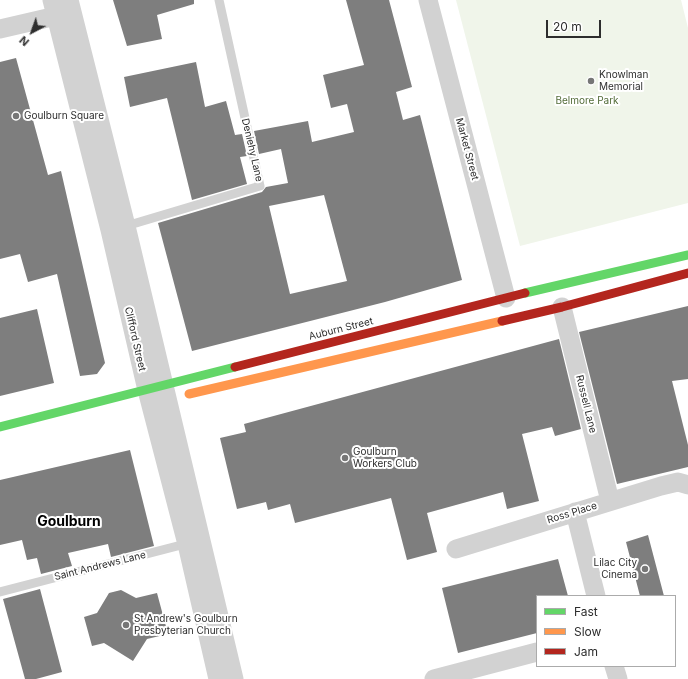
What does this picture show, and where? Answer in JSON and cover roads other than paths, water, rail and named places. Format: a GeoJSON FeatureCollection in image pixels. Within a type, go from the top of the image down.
{"type":"FeatureCollection","features":[{"type":"Feature","properties":{"kind":"main road","name":"Auburn Street"},"geometry":{"type":"LineString","coordinates":[[161,397],[506,298],[688,255]]}},
{"type":"Feature","properties":{"kind":"main road","name":"Auburn Street"},"geometry":{"type":"LineString","coordinates":[[0,427],[161,397],[562,307],[688,273]]}},
{"type":"Feature","properties":{"kind":"street","name":"Market Street"},"geometry":{"type":"LineString","coordinates":[[428,0],[506,298]]}},
{"type":"Feature","properties":{"kind":"street","name":"Clifford Street"},"geometry":{"type":"LineString","coordinates":[[62,7],[126,226],[161,397],[194,542],[218,679]]}},
{"type":"Feature","properties":{"kind":"street","name":"Clifford Street"},"geometry":{"type":"LineString","coordinates":[[62,7],[110,230],[161,397]]}},
{"type":"Feature","properties":{"kind":"street"},"geometry":{"type":"LineString","coordinates":[[0,29],[62,7]]}},
{"type":"Feature","properties":{"kind":"street","name":"Russell Lane"},"geometry":{"type":"LineString","coordinates":[[562,307],[610,501]]}},
{"type":"Feature","properties":{"kind":"street","name":"Ross Place"},"geometry":{"type":"LineString","coordinates":[[456,549],[610,501],[678,482],[688,485]]}},
{"type":"Feature","properties":{"kind":"street"},"geometry":{"type":"LineString","coordinates":[[575,512],[596,595]]}},
{"type":"Feature","properties":{"kind":"street","name":"Clifford Street"},"geometry":{"type":"LineString","coordinates":[[194,542],[234,679]]}},
{"type":"Feature","properties":{"kind":"street"},"geometry":{"type":"LineString","coordinates":[[434,679],[536,652]]}},
{"type":"Feature","properties":{"kind":"street"},"geometry":{"type":"LineString","coordinates":[[614,667],[618,679]]}},
{"type":"Feature","properties":{"kind":"lane","name":"Deniehy Lane"},"geometry":{"type":"LineString","coordinates":[[126,226],[260,186],[219,0]]}},
{"type":"Feature","properties":{"kind":"lane","name":"Saint Andrews Lane"},"geometry":{"type":"LineString","coordinates":[[0,592],[194,542]]}},
{"type":"Feature","properties":{"kind":"place","name":"Knowlman Memorial"},"geometry":{"type":"Point","coordinates":[591,81]}},
{"type":"Feature","properties":{"kind":"place","name":"Goulburn Square"},"geometry":{"type":"Point","coordinates":[16,116]}},
{"type":"Feature","properties":{"kind":"place","name":"Goulburn Workers Club"},"geometry":{"type":"Point","coordinates":[345,458]}},
{"type":"Feature","properties":{"kind":"place","name":"Lilac City Cinema"},"geometry":{"type":"Point","coordinates":[645,569]}},
{"type":"Feature","properties":{"kind":"place","name":"St Andrew's Goulburn Presbyterian Church"},"geometry":{"type":"Point","coordinates":[126,625]}},
{"type":"Feature","properties":{"kind":"district","name":"Goulburn"},"geometry":{"type":"Point","coordinates":[69,522]}},
{"type":"Feature","properties":{"kind":"park label","name":"Belmore Park"},"geometry":{"type":"Point","coordinates":[587,101]}}]}
